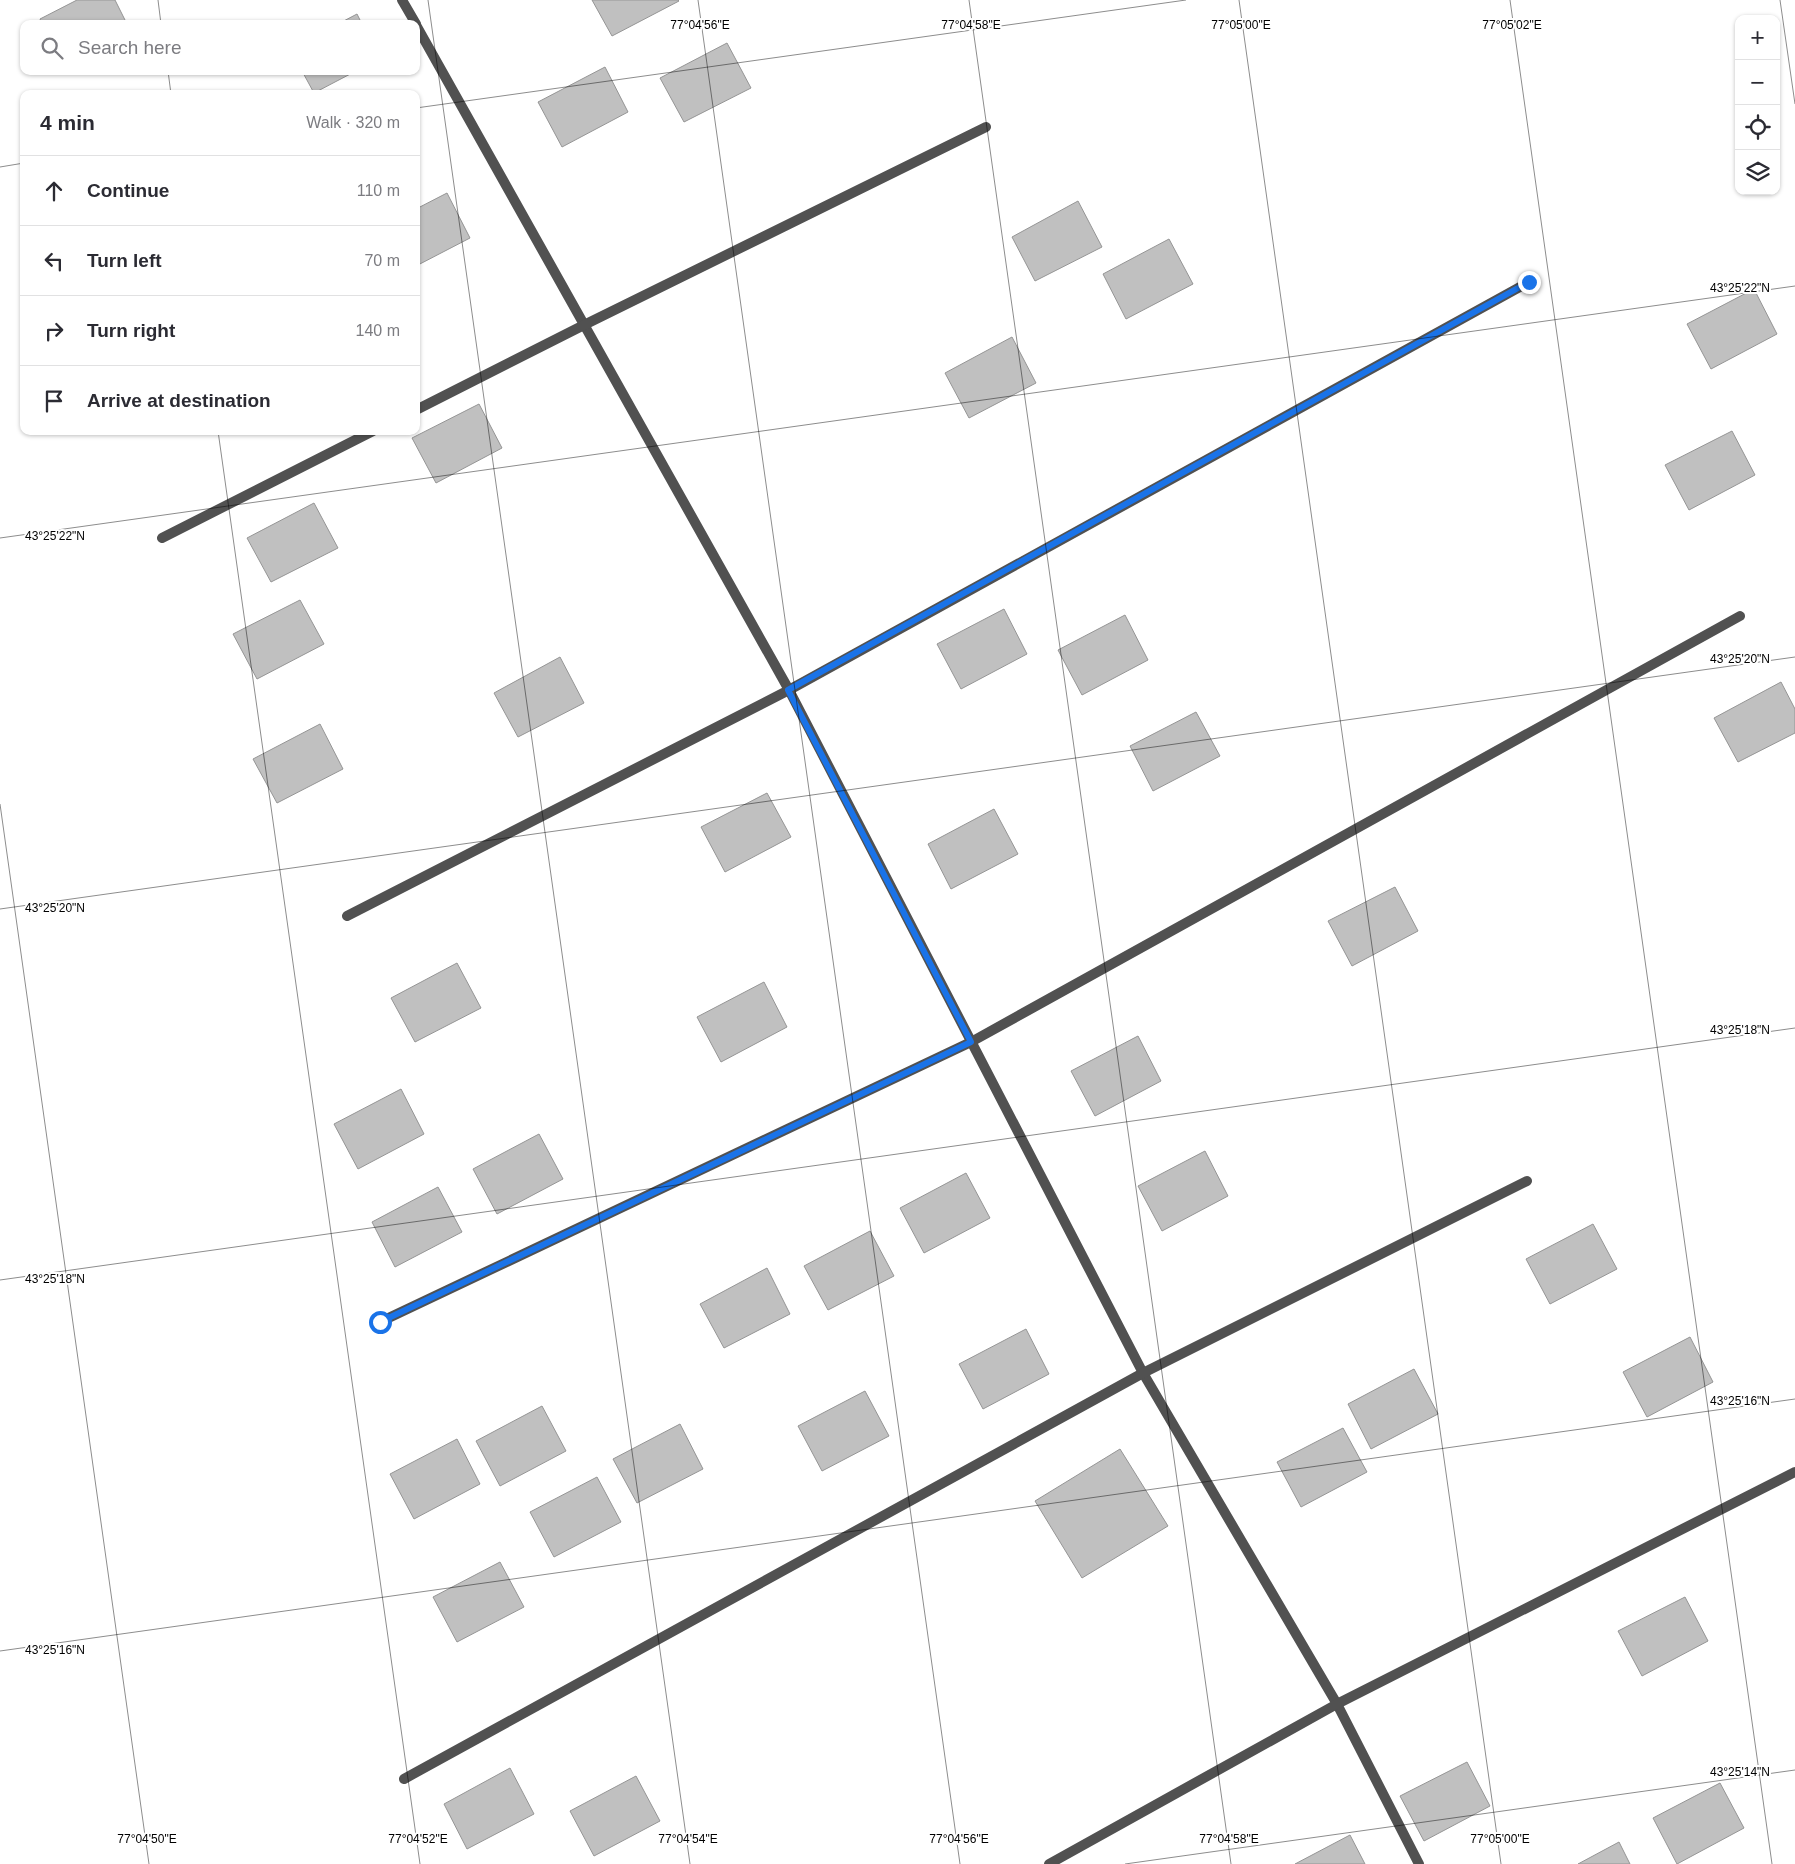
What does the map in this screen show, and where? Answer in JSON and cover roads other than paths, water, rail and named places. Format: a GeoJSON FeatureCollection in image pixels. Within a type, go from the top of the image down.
{"type":"FeatureCollection","features":[{"type":"Feature","properties":{"kind":"street"},"geometry":{"type":"LineString","coordinates":[[402,0],[414,20]]}},
{"type":"Feature","properties":{"kind":"street"},"geometry":{"type":"LineString","coordinates":[[420,31],[788,690],[1144,1373],[1338,1704],[1419,1864]]}},
{"type":"Feature","properties":{"kind":"street"},"geometry":{"type":"LineString","coordinates":[[420,408],[986,127]]}},
{"type":"Feature","properties":{"kind":"street"},"geometry":{"type":"LineString","coordinates":[[347,916],[788,690],[1529,282]]}},
{"type":"Feature","properties":{"kind":"street"},"geometry":{"type":"LineString","coordinates":[[162,538],[365,435]]}},
{"type":"Feature","properties":{"kind":"street"},"geometry":{"type":"LineString","coordinates":[[380,1322],[971,1042],[1740,616]]}},
{"type":"Feature","properties":{"kind":"street"},"geometry":{"type":"LineString","coordinates":[[404,1779],[1144,1373],[1527,1181]]}},
{"type":"Feature","properties":{"kind":"street"},"geometry":{"type":"LineString","coordinates":[[1049,1864],[1338,1704],[1795,1472]]}}]}
